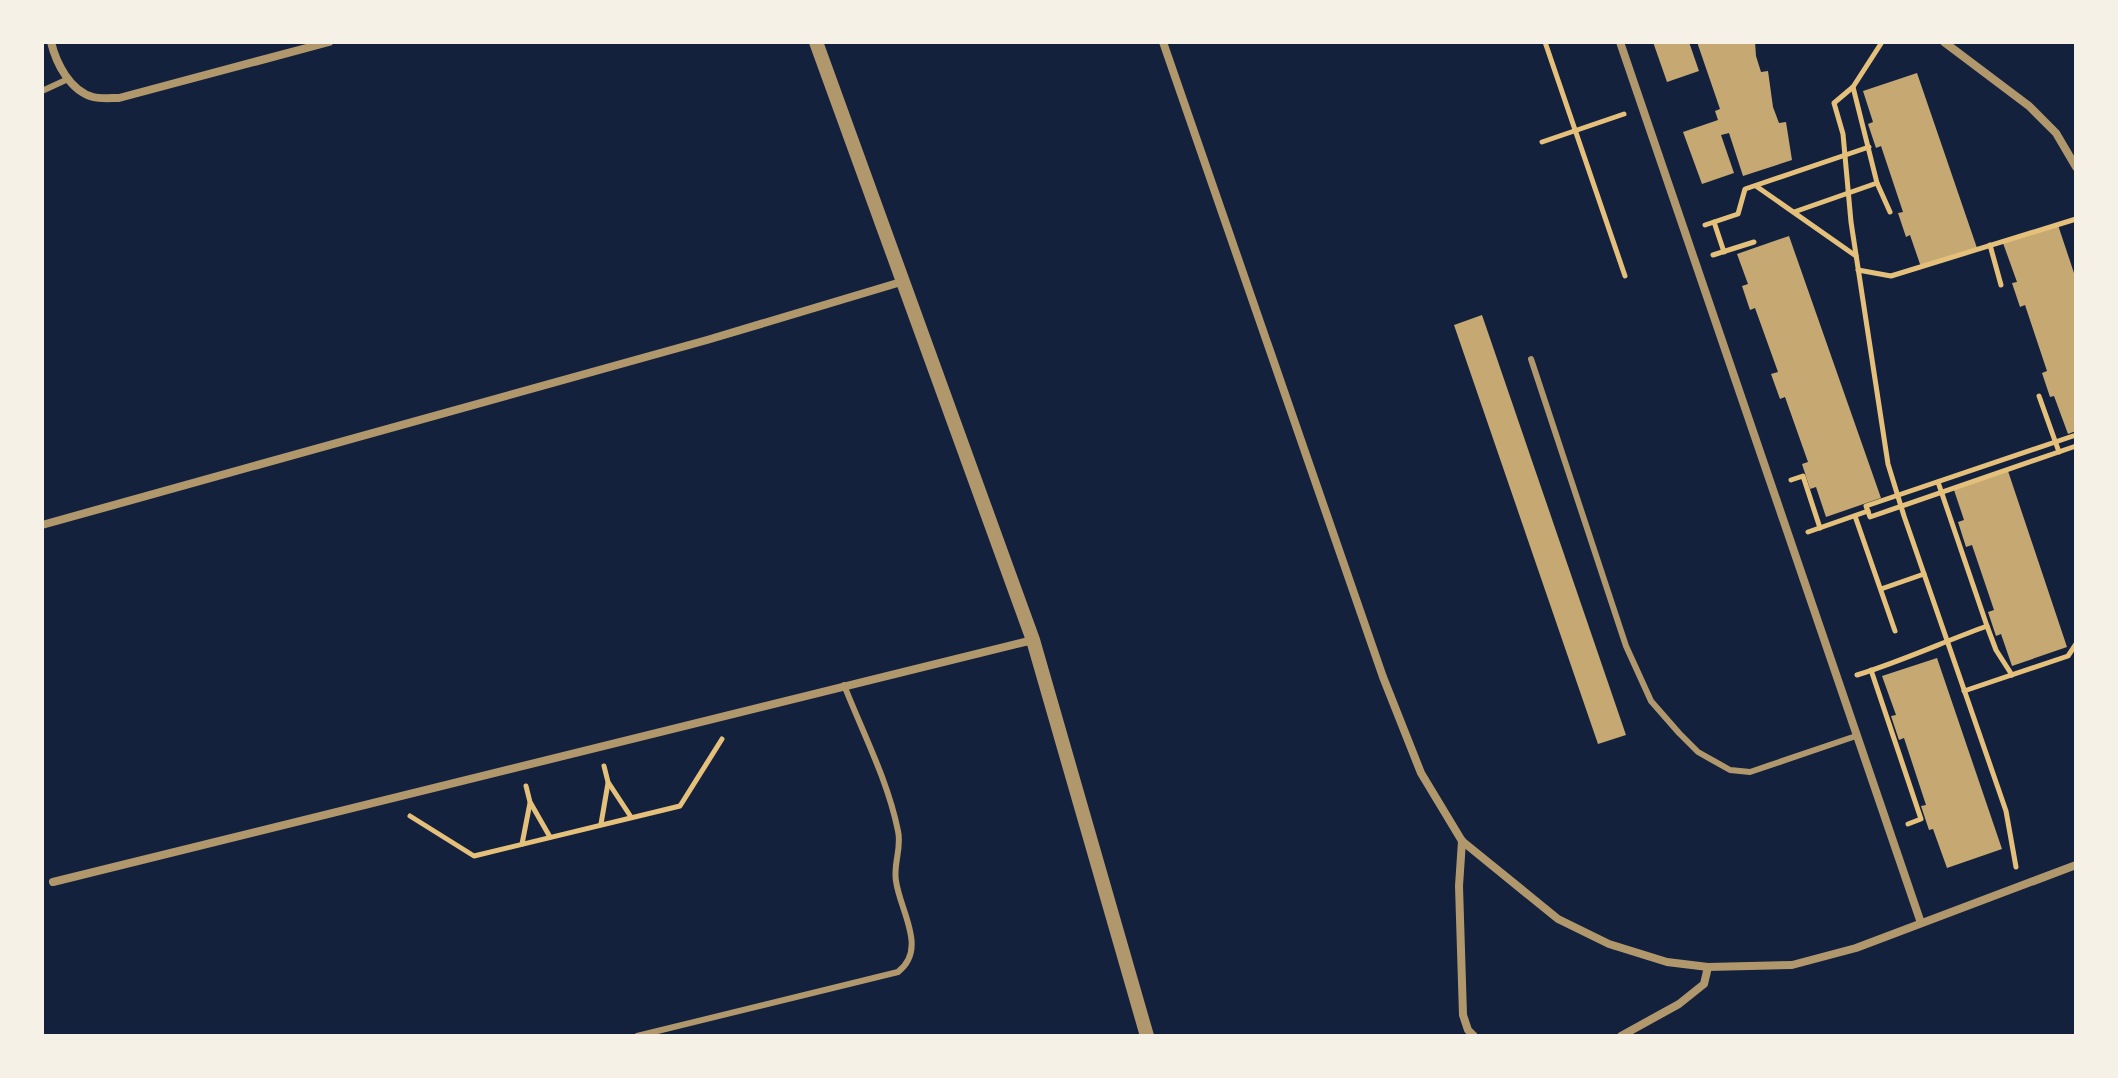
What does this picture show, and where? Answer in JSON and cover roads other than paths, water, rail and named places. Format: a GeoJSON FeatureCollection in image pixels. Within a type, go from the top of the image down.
{"type":"FeatureCollection","features":[{"type":"Feature","properties":{"kind":"street"},"geometry":{"type":"LineString","coordinates":[[51,42],[74,87],[92,97],[119,98],[329,42]]}},
{"type":"Feature","properties":{"kind":"street"},"geometry":{"type":"LineString","coordinates":[[816,42],[1033,640],[1147,1036]]}},
{"type":"Feature","properties":{"kind":"street"},"geometry":{"type":"LineString","coordinates":[[1163,42],[1383,677],[1421,773],[1462,841],[1558,919],[1609,944],[1667,962],[1708,967],[1792,965],[1856,948],[2076,865]]}},
{"type":"Feature","properties":{"kind":"street"},"geometry":{"type":"LineString","coordinates":[[1620,42],[1921,923]]}},
{"type":"Feature","properties":{"kind":"street"},"geometry":{"type":"LineString","coordinates":[[1944,42],[2029,106],[2056,133],[2076,167]]}},
{"type":"Feature","properties":{"kind":"street"},"geometry":{"type":"LineString","coordinates":[[42,525],[707,340],[901,282]]}},
{"type":"Feature","properties":{"kind":"street"},"geometry":{"type":"LineString","coordinates":[[53,882],[1033,640]]}},
{"type":"Feature","properties":{"kind":"street"},"geometry":{"type":"LineString","coordinates":[[1462,841],[1459,886],[1463,1015],[1468,1030],[1474,1036]]}},
{"type":"Feature","properties":{"kind":"street"},"geometry":{"type":"LineString","coordinates":[[1621,1036],[1679,1004],[1704,984],[1708,967]]}},
{"type":"Feature","properties":{"kind":"lane"},"geometry":{"type":"LineString","coordinates":[[42,91],[68,79]]}},
{"type":"Feature","properties":{"kind":"lane"},"geometry":{"type":"LineString","coordinates":[[1531,359],[1626,646],[1651,701],[1669,723],[1698,752],[1730,770],[1750,772],[1856,736]]}},
{"type":"Feature","properties":{"kind":"lane"},"geometry":{"type":"LineString","coordinates":[[637,1036],[898,972],[909,964],[911,933],[896,883],[899,835],[880,776],[844,685]]}}]}
